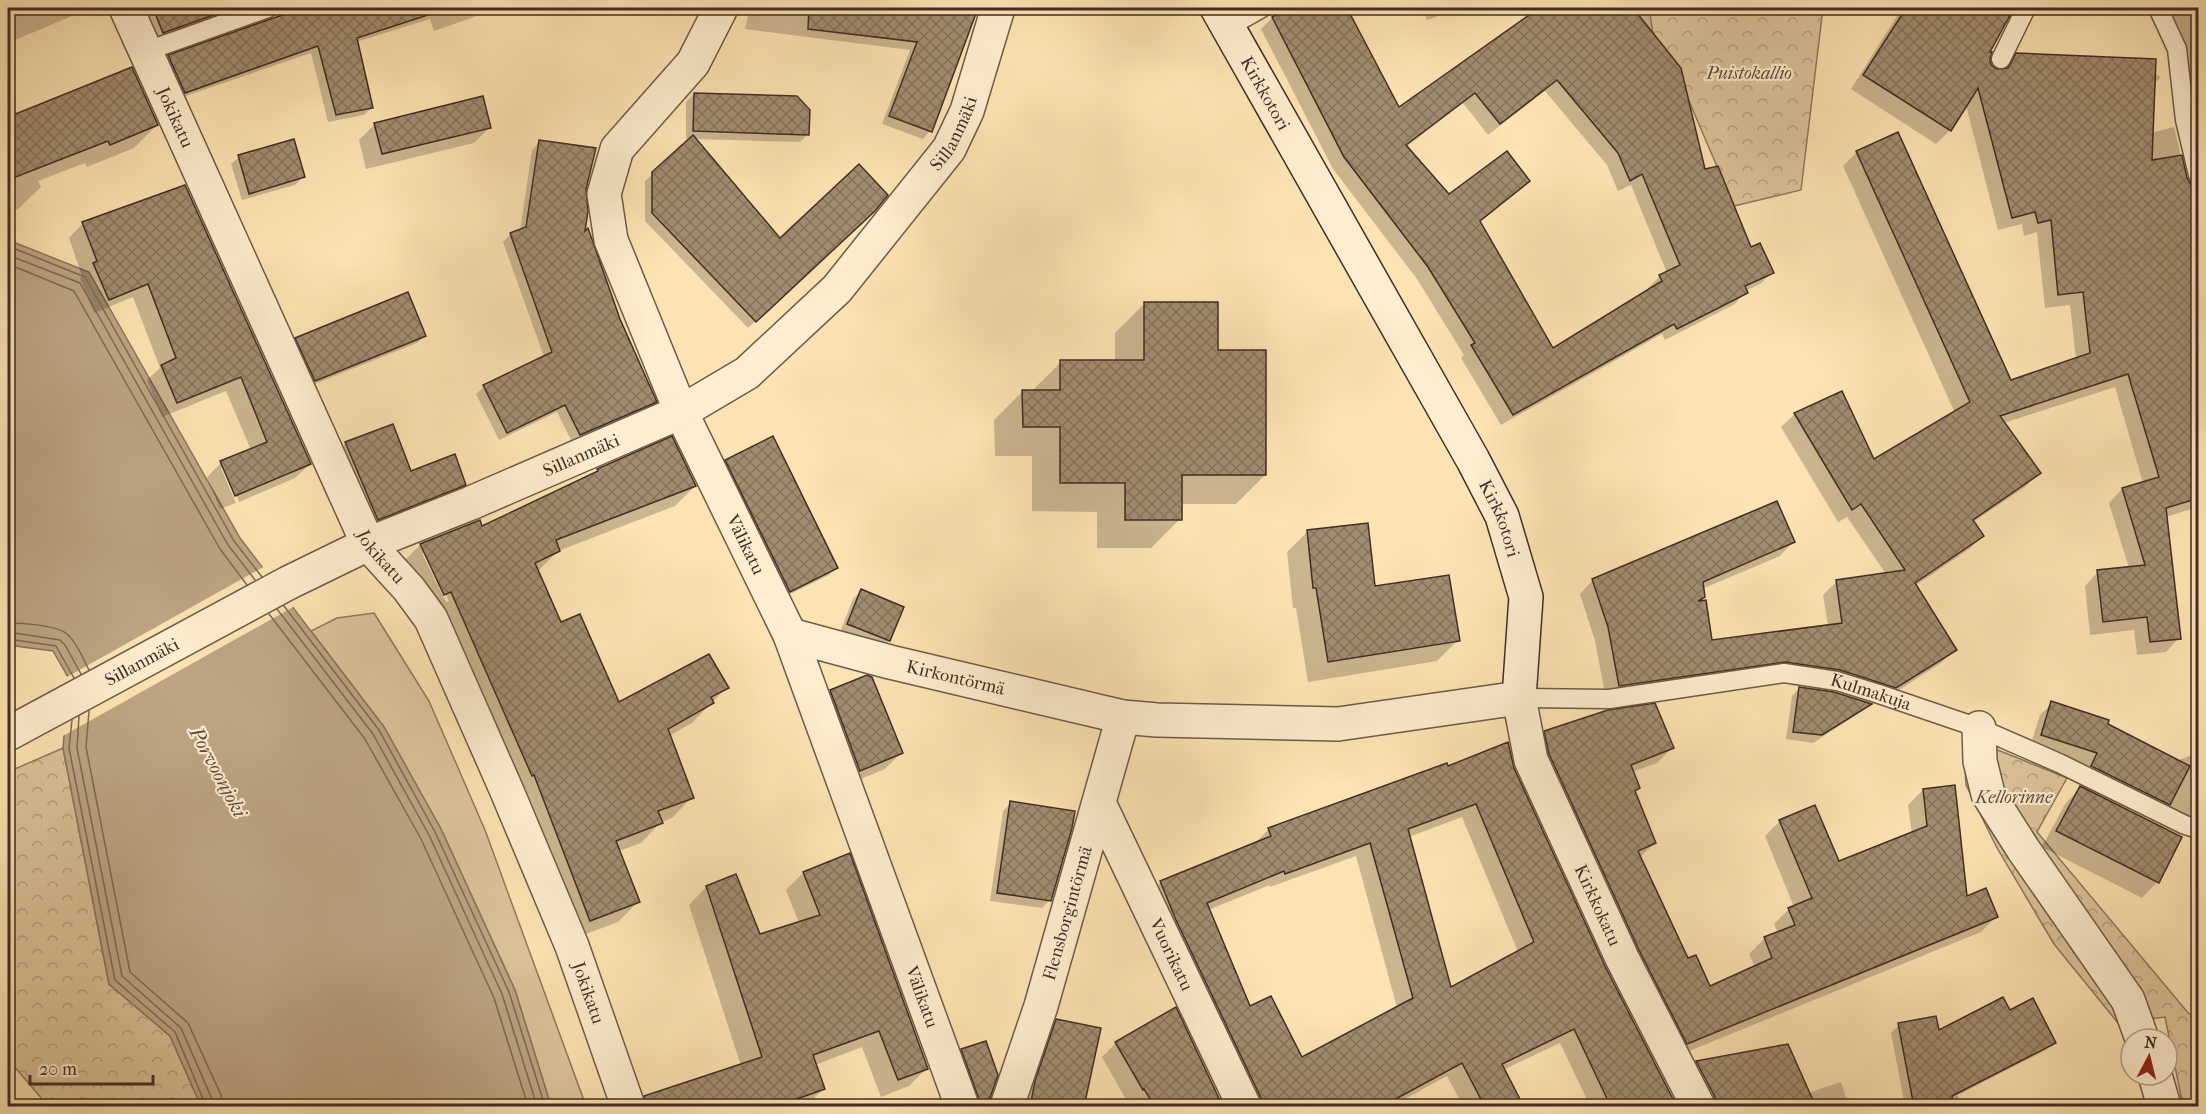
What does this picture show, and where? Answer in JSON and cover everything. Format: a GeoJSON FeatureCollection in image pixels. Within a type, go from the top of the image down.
{"type":"FeatureCollection","features":[{"type":"Feature","properties":{"kind":"street","name":"Jokikatu"},"geometry":{"type":"LineString","coordinates":[[126,8],[368,544],[409,589],[431,619],[572,946],[628,1107]]}},
{"type":"Feature","properties":{"kind":"street","name":"Välikatu"},"geometry":{"type":"LineString","coordinates":[[721,8],[693,63],[617,148],[604,194],[611,240],[681,412],[790,635],[962,1107]]}},
{"type":"Feature","properties":{"kind":"street","name":"Sillanmäki"},"geometry":{"type":"LineString","coordinates":[[21,727],[288,583],[368,544],[471,503],[681,412],[747,373],[837,289],[949,149],[967,111],[998,8]]}},
{"type":"Feature","properties":{"kind":"street","name":"Kirkkotori"},"geometry":{"type":"LineString","coordinates":[[1222,18],[1467,449],[1502,516],[1526,597],[1519,698]]}},
{"type":"Feature","properties":{"kind":"street","name":"Kirkontörmä"},"geometry":{"type":"LineString","coordinates":[[790,635],[890,662],[1123,717]]}},
{"type":"Feature","properties":{"kind":"street"},"geometry":{"type":"LineString","coordinates":[[1123,717],[1157,720],[1338,724],[1519,698]]}},
{"type":"Feature","properties":{"kind":"street","name":"Kirkkokatu"},"geometry":{"type":"LineString","coordinates":[[1519,698],[1531,760],[1622,958],[1698,1107]]}},
{"type":"Feature","properties":{"kind":"street","name":"Flensborgintörmä"},"geometry":{"type":"LineString","coordinates":[[1007,1107],[1041,1006],[1123,717]]}},
{"type":"Feature","properties":{"kind":"street"},"geometry":{"type":"LineString","coordinates":[[1979,728],[1980,761],[1988,794],[2023,849],[2128,1000],[2138,1027]]}},
{"type":"Feature","properties":{"kind":"street","name":"Vuorikatu"},"geometry":{"type":"LineString","coordinates":[[1099,803],[1244,1107]]}},
{"type":"Feature","properties":{"kind":"street"},"geometry":{"type":"LineString","coordinates":[[2159,1087],[2164,1107]]}},
{"type":"Feature","properties":{"kind":"lane"},"geometry":{"type":"LineString","coordinates":[[144,52],[268,8]]}},
{"type":"Feature","properties":{"kind":"lane"},"geometry":{"type":"LineString","coordinates":[[1222,18],[1262,8]]}},
{"type":"Feature","properties":{"kind":"lane"},"geometry":{"type":"LineString","coordinates":[[2001,59],[2026,8]]}},
{"type":"Feature","properties":{"kind":"lane"},"geometry":{"type":"LineString","coordinates":[[2158,8],[2176,49],[2185,120],[2199,175]]}},
{"type":"Feature","properties":{"kind":"lane","name":"Kulmakuja"},"geometry":{"type":"LineString","coordinates":[[1519,698],[1609,699],[1784,673],[1848,684],[1979,728],[2059,763],[2185,825],[2199,829]]}},
{"type":"Feature","properties":{"kind":"green space","name":"Puistokallio"},"geometry":{"type":"Polygon","coordinates":[[[1649,8],[1823,8],[1801,190],[1734,206],[1689,101],[1653,33],[1649,8]]]}},
{"type":"Feature","properties":{"kind":"green space"},"geometry":{"type":"Polygon","coordinates":[[[374,613],[429,701],[485,830],[586,1106],[551,1106],[515,990],[441,829],[384,727],[311,631],[337,618],[374,613]]]}},
{"type":"Feature","properties":{"kind":"green space","name":"Kellorinne"},"geometry":{"type":"Polygon","coordinates":[[[1963,736],[2067,778],[2037,832],[2189,1014],[2198,1013],[2198,1106],[2183,1106],[2179,1086],[2179,1027],[2167,1027],[2165,1017],[2118,1023],[2054,944],[1997,848],[1966,785],[1963,736]]]}},
{"type":"Feature","properties":{"kind":"green space"},"geometry":{"type":"Polygon","coordinates":[[[63,748],[109,984],[170,1036],[201,1106],[48,1106],[8,1059],[8,772],[63,748]]]}},
{"type":"Feature","properties":{"kind":"water","name":"Porvoonjoki"},"geometry":{"type":"Polygon","coordinates":[[[8,240],[89,272],[240,538],[384,727],[441,829],[515,990],[551,1106],[201,1106],[170,1036],[109,984],[63,748],[69,679],[53,651],[8,645],[8,240]]]}},
{"type":"Feature","properties":{"kind":"pier"},"geometry":{"type":"Polygon","coordinates":[[[265,566],[295,606],[61,737],[65,678],[265,566]]]}},
{"type":"Feature","properties":{"kind":"building"},"geometry":{"type":"Polygon","coordinates":[[[153,8],[220,8],[222,12],[163,33],[153,8]]]}},
{"type":"Feature","properties":{"kind":"building"},"geometry":{"type":"Polygon","coordinates":[[[302,8],[427,8],[428,15],[357,38],[373,108],[336,115],[318,46],[185,93],[168,55],[302,8]]]}},
{"type":"Feature","properties":{"kind":"building"},"geometry":{"type":"Polygon","coordinates":[[[809,8],[978,8],[932,132],[889,116],[917,42],[808,29],[809,8]]]}},
{"type":"Feature","properties":{"kind":"building"},"geometry":{"type":"Polygon","coordinates":[[[1289,8],[1347,8],[1399,107],[1539,8],[1633,8],[1681,68],[1705,169],[1718,166],[1751,247],[1760,243],[1774,273],[1745,286],[1748,293],[1677,329],[1674,324],[1513,415],[1471,345],[1475,343],[1428,267],[1344,157],[1272,17],[1289,8]],[[1557,80],[1500,124],[1475,93],[1406,145],[1449,194],[1507,151],[1530,181],[1480,221],[1553,348],[1662,281],[1659,275],[1680,265],[1642,174],[1630,181],[1618,153],[1557,80]]]}},
{"type":"Feature","properties":{"kind":"building"},"geometry":{"type":"Polygon","coordinates":[[[1906,8],[2014,8],[1990,52],[1992,52],[1991,65],[1997,69],[2008,68],[2016,53],[2156,59],[2152,160],[2182,155],[2187,178],[2190,183],[2197,186],[2199,191],[2199,498],[2166,508],[2181,639],[2150,642],[2147,617],[2103,622],[2097,570],[2145,565],[2122,488],[2159,477],[2128,374],[2000,416],[2041,473],[1973,520],[1984,536],[1915,583],[1957,650],[1896,688],[1840,670],[1785,662],[1619,686],[1608,627],[1592,579],[1777,501],[1795,542],[1703,582],[1705,597],[1698,601],[1706,600],[1712,640],[1842,623],[1836,580],[1905,570],[1861,504],[1852,510],[1794,413],[1842,391],[1874,459],[1970,402],[1856,151],[1898,132],[2011,380],[2090,353],[2083,292],[2058,295],[2051,220],[2038,223],[2035,212],[2012,218],[1978,88],[1951,131],[1863,75],[1906,8]]]}},
{"type":"Feature","properties":{"kind":"building"},"geometry":{"type":"Polygon","coordinates":[[[132,67],[158,125],[110,145],[108,141],[8,180],[8,117],[132,67]]]}},
{"type":"Feature","properties":{"kind":"building"},"geometry":{"type":"Polygon","coordinates":[[[694,93],[797,96],[810,110],[809,135],[693,131],[694,93]]]}},
{"type":"Feature","properties":{"kind":"building"},"geometry":{"type":"Polygon","coordinates":[[[483,96],[491,128],[382,154],[374,123],[483,96]]]}},
{"type":"Feature","properties":{"kind":"building"},"geometry":{"type":"Polygon","coordinates":[[[693,135],[780,238],[859,164],[888,195],[875,211],[756,322],[652,213],[652,172],[693,135]]]}},
{"type":"Feature","properties":{"kind":"building"},"geometry":{"type":"Polygon","coordinates":[[[294,139],[305,177],[249,194],[238,155],[294,139]]]}},
{"type":"Feature","properties":{"kind":"building"},"geometry":{"type":"Polygon","coordinates":[[[539,140],[596,148],[586,189],[588,211],[585,231],[588,228],[620,319],[657,402],[580,435],[565,405],[507,433],[483,385],[552,352],[510,233],[526,227],[539,140]]]}},
{"type":"Feature","properties":{"kind":"building"},"geometry":{"type":"Polygon","coordinates":[[[185,185],[311,464],[235,496],[220,461],[267,442],[241,377],[177,403],[161,365],[176,358],[148,284],[109,300],[93,263],[97,261],[82,222],[185,185]]]}},
{"type":"Feature","properties":{"kind":"building"},"geometry":{"type":"Polygon","coordinates":[[[408,292],[426,336],[315,381],[295,338],[408,292]]]}},
{"type":"Feature","properties":{"kind":"building"},"geometry":{"type":"Polygon","coordinates":[[[1144,302],[1218,302],[1218,350],[1266,350],[1266,475],[1182,475],[1182,520],[1125,520],[1125,483],[1060,483],[1060,427],[1023,427],[1022,390],[1060,390],[1060,360],[1144,360],[1144,302]]]}},
{"type":"Feature","properties":{"kind":"building"},"geometry":{"type":"Polygon","coordinates":[[[393,424],[411,471],[455,454],[466,485],[378,520],[345,442],[393,424]]]}},
{"type":"Feature","properties":{"kind":"building"},"geometry":{"type":"Polygon","coordinates":[[[672,436],[696,486],[556,540],[560,551],[535,563],[561,622],[580,614],[619,702],[709,654],[729,688],[711,697],[714,703],[668,729],[694,798],[658,811],[663,823],[616,841],[640,902],[590,921],[534,775],[532,776],[451,592],[444,595],[420,544],[480,520],[482,526],[598,471],[597,469],[672,436]]]}},
{"type":"Feature","properties":{"kind":"building"},"geometry":{"type":"Polygon","coordinates":[[[773,436],[838,568],[790,592],[725,460],[773,436]]]}},
{"type":"Feature","properties":{"kind":"building"},"geometry":{"type":"Polygon","coordinates":[[[1368,523],[1375,586],[1449,575],[1460,641],[1328,662],[1316,588],[1313,588],[1307,530],[1368,523]]]}},
{"type":"Feature","properties":{"kind":"building"},"geometry":{"type":"Polygon","coordinates":[[[861,589],[904,607],[890,641],[847,624],[861,589]]]}},
{"type":"Feature","properties":{"kind":"building"},"geometry":{"type":"Polygon","coordinates":[[[867,675],[872,677],[903,753],[860,771],[830,690],[867,675]]]}},
{"type":"Feature","properties":{"kind":"building"},"geometry":{"type":"Polygon","coordinates":[[[1799,687],[1834,692],[1872,704],[1822,735],[1793,732],[1799,687]]]}},
{"type":"Feature","properties":{"kind":"building"},"geometry":{"type":"Polygon","coordinates":[[[2051,701],[2109,720],[2108,724],[2190,766],[2170,805],[2091,766],[2097,753],[2041,735],[2051,701]]]}},
{"type":"Feature","properties":{"kind":"building"},"geometry":{"type":"Polygon","coordinates":[[[1655,703],[1674,748],[1631,765],[1640,788],[1635,791],[1656,843],[1638,851],[1688,958],[1696,955],[1710,986],[1772,958],[1764,937],[1795,925],[1788,908],[1812,898],[1779,820],[1815,805],[1839,861],[1927,826],[1923,789],[1955,785],[1967,896],[1986,888],[1998,917],[1687,1044],[1639,950],[1549,754],[1544,731],[1608,710],[1655,703]]]}},
{"type":"Feature","properties":{"kind":"building"},"geometry":{"type":"Polygon","coordinates":[[[1508,742],[1514,768],[1605,966],[1677,1107],[1611,1107],[1574,1029],[1502,1064],[1524,1107],[1485,1107],[1462,1063],[1381,1107],[1263,1107],[1261,1098],[1176,920],[1160,881],[1271,836],[1268,828],[1447,763],[1448,766],[1508,742]],[[1476,804],[1408,829],[1451,987],[1534,942],[1476,804]],[[1370,843],[1285,874],[1284,871],[1207,903],[1250,1006],[1271,996],[1302,1057],[1413,998],[1370,843]]]}},
{"type":"Feature","properties":{"kind":"building"},"geometry":{"type":"Polygon","coordinates":[[[2080,786],[2182,837],[2159,883],[2056,831],[2080,786]]]}},
{"type":"Feature","properties":{"kind":"building"},"geometry":{"type":"Polygon","coordinates":[[[1010,801],[1075,811],[1051,901],[997,893],[1010,801]]]}},
{"type":"Feature","properties":{"kind":"building"},"geometry":{"type":"Polygon","coordinates":[[[850,853],[928,1069],[898,1080],[879,1031],[813,1055],[825,1089],[774,1107],[646,1107],[644,1096],[762,1057],[706,886],[736,874],[760,934],[820,915],[803,872],[850,853]]]}},
{"type":"Feature","properties":{"kind":"building"},"geometry":{"type":"Polygon","coordinates":[[[2003,997],[2010,1010],[2033,998],[2056,1043],[1952,1096],[1954,1107],[1914,1107],[1898,1023],[1936,1016],[1939,1030],[2003,997]]]}},
{"type":"Feature","properties":{"kind":"building"},"geometry":{"type":"Polygon","coordinates":[[[1176,1007],[1223,1107],[1155,1107],[1115,1042],[1176,1007]]]}},
{"type":"Feature","properties":{"kind":"building"},"geometry":{"type":"Polygon","coordinates":[[[1056,1019],[1101,1028],[1084,1107],[1054,1107],[1031,1102],[1035,1081],[1056,1019]]]}},
{"type":"Feature","properties":{"kind":"building"},"geometry":{"type":"Polygon","coordinates":[[[986,1041],[998,1075],[990,1098],[980,1102],[961,1049],[986,1041]]]}},
{"type":"Feature","properties":{"kind":"building"},"geometry":{"type":"Polygon","coordinates":[[[1788,1044],[1816,1107],[1717,1107],[1715,1097],[1696,1061],[1788,1044]]]}}]}
